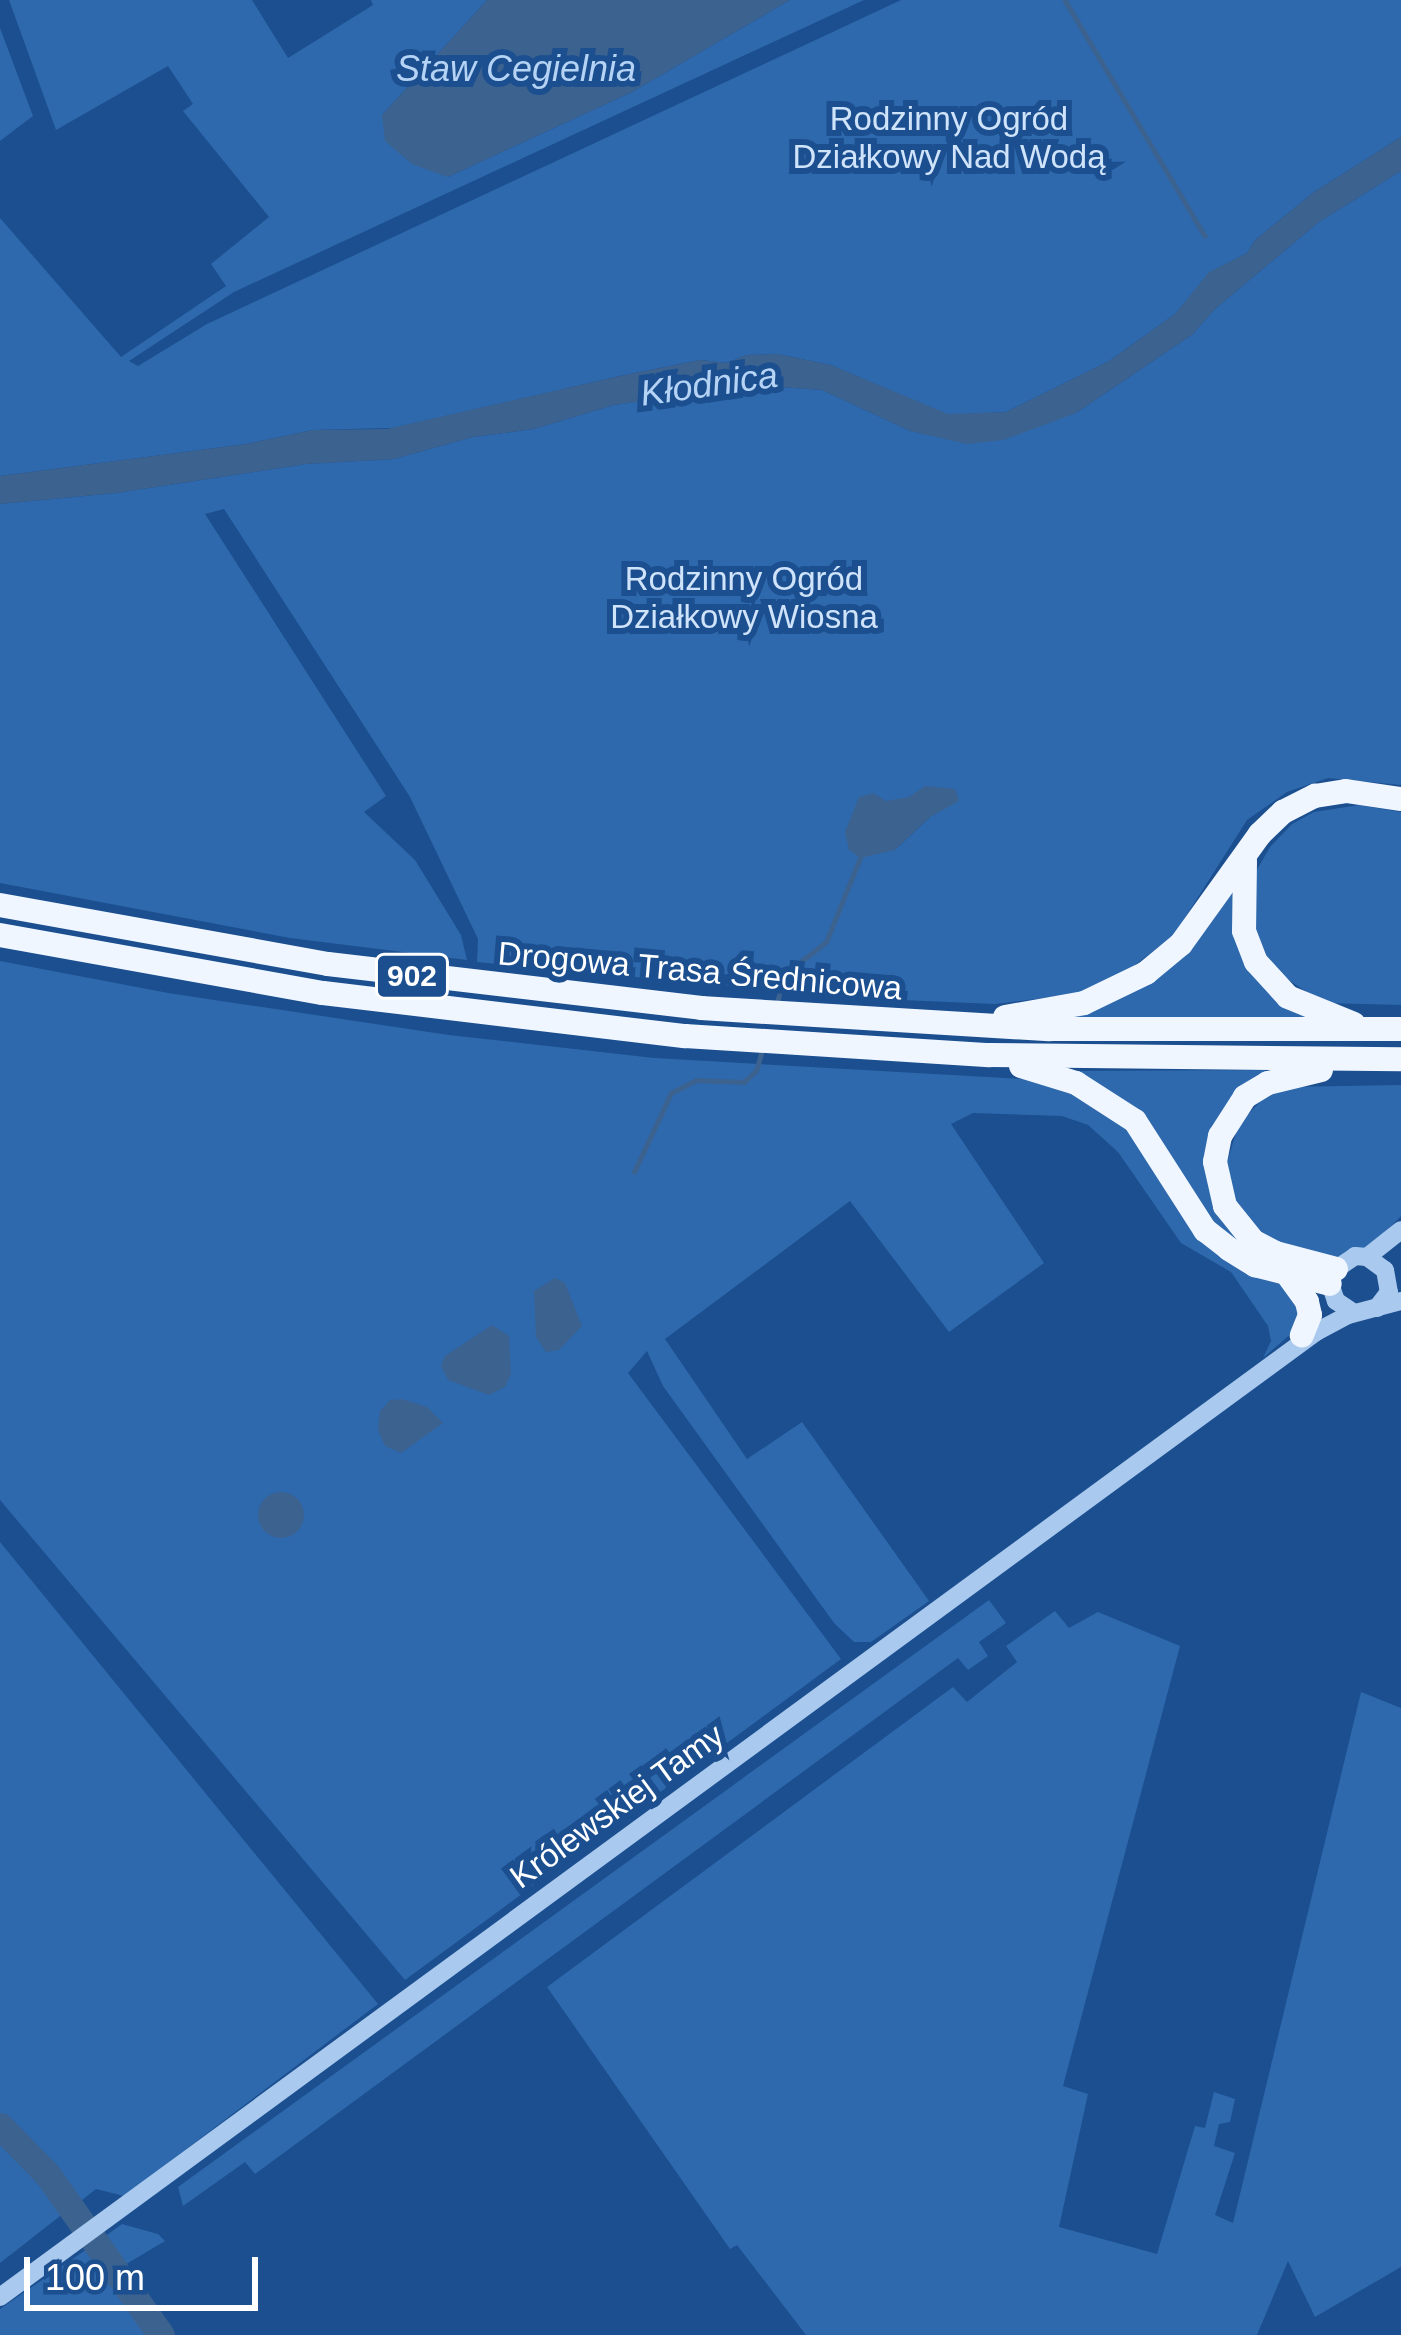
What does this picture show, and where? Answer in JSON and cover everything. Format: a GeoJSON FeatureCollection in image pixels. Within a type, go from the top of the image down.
{"type":"FeatureCollection","features":[{"type":"Feature","properties":{"kind":"main road"},"geometry":{"type":"LineString","coordinates":[[913,1024],[1002,1017],[1084,1003],[1114,992],[1181,944],[1282,812],[1315,796],[1346,791],[1401,799]]}},
{"type":"Feature","properties":{"kind":"main road"},"geometry":{"type":"LineString","coordinates":[[1245,858],[1244,931],[1256,962],[1288,997],[1371,1030]]}},
{"type":"Feature","properties":{"kind":"main road","name":"Drogowa Trasa Średnicowa"},"geometry":{"type":"LineString","coordinates":[[0,905],[455,982],[827,1018],[913,1024],[1401,1029]]}},
{"type":"Feature","properties":{"kind":"main road","name":"Drogowa Trasa Średnicowa"},"geometry":{"type":"LineString","coordinates":[[0,935],[323,993],[644,1032],[942,1053],[1393,1059]]}},
{"type":"Feature","properties":{"kind":"main road"},"geometry":{"type":"LineString","coordinates":[[942,1053],[1041,1069],[1104,1097],[1156,1146],[1205,1230],[1255,1265],[1333,1282]]}},
{"type":"Feature","properties":{"kind":"main road"},"geometry":{"type":"LineString","coordinates":[[1333,1282],[1276,1253],[1236,1225],[1217,1186],[1220,1136],[1245,1097],[1268,1083],[1393,1059]]}},
{"type":"Feature","properties":{"kind":"main road"},"geometry":{"type":"LineString","coordinates":[[1287,1274],[1307,1302],[1310,1315],[1302,1335]]}},
{"type":"Feature","properties":{"kind":"street"},"geometry":{"type":"LineString","coordinates":[[1367,1257],[1401,1230]]}},
{"type":"Feature","properties":{"kind":"street"},"geometry":{"type":"LineString","coordinates":[[1377,1308],[1388,1292],[1401,1241]]}},
{"type":"Feature","properties":{"kind":"street"},"geometry":{"type":"LineString","coordinates":[[1391,1276],[1367,1257],[1355,1256],[1333,1282],[1354,1313],[1401,1301]]}},
{"type":"Feature","properties":{"kind":"street","name":"Królewskiej Tamy"},"geometry":{"type":"LineString","coordinates":[[1271,1365],[1302,1335],[1333,1282]]}},
{"type":"Feature","properties":{"kind":"street","name":"Królewskiej Tamy"},"geometry":{"type":"LineString","coordinates":[[0,2296],[1271,1365],[1354,1313]]}},
{"type":"Feature","properties":{"kind":"green space","name":"Rodzinny Ogród Działkowy Nad Wodą"},"geometry":{"type":"Polygon","coordinates":[[[9,0],[252,0],[288,58],[373,5],[371,0],[487,0],[382,115],[448,177],[632,92],[790,0],[864,0],[234,292],[129,361],[138,366],[207,324],[901,0],[1401,0],[1401,137],[1314,192],[1255,240],[1247,253],[1210,272],[1175,314],[1109,361],[1006,412],[948,415],[831,365],[777,354],[746,355],[727,363],[700,360],[620,376],[393,428],[313,430],[246,444],[0,476],[0,218],[121,357],[226,286],[211,264],[269,217],[183,111],[193,104],[168,66],[56,130],[9,0]]]}},
{"type":"Feature","properties":{"kind":"green space"},"geometry":{"type":"Polygon","coordinates":[[[0,28],[33,116],[0,141],[0,28]]]}},
{"type":"Feature","properties":{"kind":"green space","name":"Rodzinny Ogród Działkowy Wiosna"},"geometry":{"type":"Polygon","coordinates":[[[1401,171],[1401,785],[1328,778],[1287,792],[1247,820],[1174,935],[1126,972],[1083,993],[995,1004],[855,998],[477,962],[478,939],[410,797],[224,509],[205,514],[386,796],[364,812],[415,860],[461,935],[467,960],[290,938],[0,883],[0,504],[116,493],[306,464],[394,459],[473,437],[534,429],[614,405],[752,385],[822,390],[910,431],[967,443],[1076,413],[1193,334],[1215,309],[1319,222],[1401,171]],[[910,797],[853,816],[846,832],[895,850],[930,817],[910,797]]]}},
{"type":"Feature","properties":{"kind":"green space"},"geometry":{"type":"Polygon","coordinates":[[[1359,805],[1401,812],[1401,1005],[1324,1003],[1276,972],[1253,935],[1255,873],[1270,847],[1292,824],[1314,812],[1359,805]]]}},
{"type":"Feature","properties":{"kind":"green space"},"geometry":{"type":"Polygon","coordinates":[[[1235,887],[1235,916],[1309,1022],[1070,1018],[1235,887]]]}},
{"type":"Feature","properties":{"kind":"green space"},"geometry":{"type":"Polygon","coordinates":[[[0,961],[168,993],[449,1035],[654,1058],[1041,1080],[1084,1094],[1122,1121],[1196,1230],[1282,1277],[1301,1301],[1293,1332],[1263,1358],[1271,1341],[1268,1326],[1231,1272],[1181,1243],[1118,1152],[1088,1125],[1062,1116],[973,1113],[951,1124],[1044,1263],[949,1332],[850,1201],[665,1339],[747,1459],[802,1422],[929,1601],[871,1642],[854,1642],[834,1623],[663,1386],[647,1351],[628,1373],[841,1659],[405,1980],[0,1500],[0,961]]]}},
{"type":"Feature","properties":{"kind":"green space"},"geometry":{"type":"Polygon","coordinates":[[[1265,1070],[1208,1159],[1208,1186],[1219,1213],[1249,1247],[1237,1249],[1192,1198],[1158,1135],[1068,1071],[1265,1070]]]}},
{"type":"Feature","properties":{"kind":"green space"},"geometry":{"type":"Polygon","coordinates":[[[1401,1085],[1401,1216],[1369,1248],[1330,1260],[1292,1252],[1244,1220],[1224,1172],[1239,1123],[1261,1101],[1286,1087],[1401,1085]]]}},
{"type":"Feature","properties":{"kind":"green space"},"geometry":{"type":"Polygon","coordinates":[[[0,1542],[378,2004],[124,2196],[96,2189],[77,2204],[59,2173],[0,2114],[0,1542]]]}},
{"type":"Feature","properties":{"kind":"green space"},"geometry":{"type":"Polygon","coordinates":[[[989,1600],[1006,1623],[979,1642],[988,1656],[968,1670],[958,1658],[255,2174],[245,2162],[183,2206],[178,2187],[989,1600]]]}},
{"type":"Feature","properties":{"kind":"green space"},"geometry":{"type":"Polygon","coordinates":[[[1055,1611],[1069,1628],[1098,1612],[1180,1646],[1063,2086],[1088,2094],[1059,2227],[1157,2254],[1195,2126],[1205,2128],[1214,2092],[1235,2099],[1230,2122],[1219,2124],[1214,2146],[1235,2153],[1215,2215],[1233,2223],[1361,1692],[1401,1708],[1401,2267],[1315,2317],[1288,2261],[1257,2335],[806,2335],[737,2245],[730,2249],[547,1987],[953,1687],[967,1702],[1017,1662],[1006,1646],[1055,1611]]]}},
{"type":"Feature","properties":{"kind":"green space"},"geometry":{"type":"Polygon","coordinates":[[[0,2142],[64,2213],[0,2263],[0,2142]]]}},
{"type":"Feature","properties":{"kind":"green space"},"geometry":{"type":"Polygon","coordinates":[[[122,2224],[158,2234],[165,2241],[118,2269],[100,2240],[122,2224]]]}},
{"type":"Feature","properties":{"kind":"green space"},"geometry":{"type":"Polygon","coordinates":[[[87,2249],[151,2335],[0,2335],[0,2309],[87,2249]]]}},
{"type":"Feature","properties":{"kind":"water","name":"Staw Cegielnia"},"geometry":{"type":"Polygon","coordinates":[[[487,0],[790,0],[632,92],[448,177],[412,164],[385,141],[382,115],[487,0]]]}},
{"type":"Feature","properties":{"kind":"water","name":"Kłodnica"},"geometry":{"type":"Polygon","coordinates":[[[1401,137],[1401,171],[1319,222],[1215,309],[1193,334],[1076,413],[1003,440],[967,444],[910,431],[822,390],[752,385],[614,405],[534,429],[473,437],[394,459],[306,464],[116,493],[0,504],[0,476],[246,444],[313,430],[387,429],[620,376],[700,360],[727,363],[746,355],[777,354],[831,365],[948,414],[1006,412],[1109,361],[1175,314],[1209,272],[1247,253],[1255,240],[1314,192],[1401,137]]]}},
{"type":"Feature","properties":{"kind":"water"},"geometry":{"type":"Polygon","coordinates":[[[925,786],[955,789],[959,801],[930,817],[895,850],[860,858],[849,850],[845,832],[859,797],[873,793],[886,801],[909,797],[925,786]]]}},
{"type":"Feature","properties":{"kind":"water"},"geometry":{"type":"Polygon","coordinates":[[[555,1278],[565,1283],[582,1326],[559,1350],[546,1352],[536,1337],[534,1291],[555,1278]]]}},
{"type":"Feature","properties":{"kind":"water"},"geometry":{"type":"Polygon","coordinates":[[[492,1325],[509,1336],[511,1374],[505,1387],[489,1395],[448,1380],[441,1366],[445,1356],[492,1325]]]}},
{"type":"Feature","properties":{"kind":"water"},"geometry":{"type":"Polygon","coordinates":[[[390,1400],[427,1407],[443,1423],[401,1453],[385,1446],[378,1430],[380,1411],[390,1400]]]}},
{"type":"Feature","properties":{"kind":"water"},"geometry":{"type":"Polygon","coordinates":[[[281,1492],[298,1498],[304,1515],[298,1532],[281,1538],[264,1532],[258,1515],[264,1498],[281,1492]]]}},
{"type":"Feature","properties":{"kind":"waterway"},"geometry":{"type":"LineString","coordinates":[[1065,0],[1205,236]]}},
{"type":"Feature","properties":{"kind":"waterway"},"geometry":{"type":"LineString","coordinates":[[777,1002],[785,974],[826,942],[860,858]]}},
{"type":"Feature","properties":{"kind":"waterway"},"geometry":{"type":"LineString","coordinates":[[634,1172],[671,1093],[696,1080],[744,1082],[756,1071],[763,1047]]}},
{"type":"Feature","properties":{"kind":"waterway"},"geometry":{"type":"LineString","coordinates":[[0,2126],[47,2174],[161,2335]]}}]}
